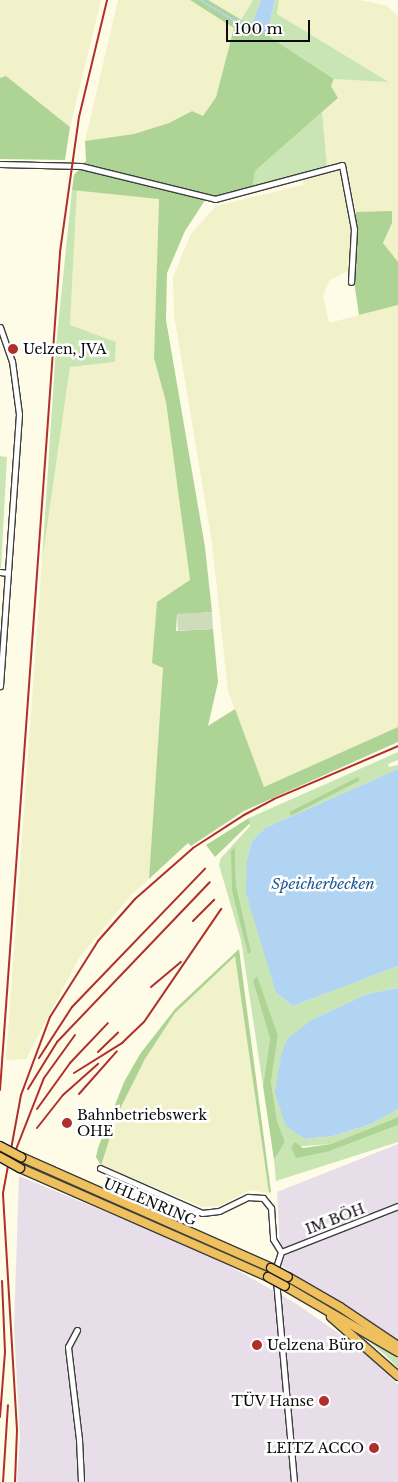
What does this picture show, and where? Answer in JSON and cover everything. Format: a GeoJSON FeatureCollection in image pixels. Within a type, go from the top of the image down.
{"type":"FeatureCollection","features":[{"type":"Feature","properties":{"kind":"highway","name":"UHLENRING"},"geometry":{"type":"LineString","coordinates":[[0,1146],[271,1268],[340,1307],[398,1346]]}},
{"type":"Feature","properties":{"kind":"highway","name":"UHLENRING"},"geometry":{"type":"LineString","coordinates":[[0,1157],[20,1168],[268,1278],[299,1294]]}},
{"type":"Feature","properties":{"kind":"highway"},"geometry":{"type":"LineString","coordinates":[[299,1294],[398,1352]]}},
{"type":"Feature","properties":{"kind":"highway"},"geometry":{"type":"LineString","coordinates":[[299,1294],[364,1344],[398,1376]]}},
{"type":"Feature","properties":{"kind":"street"},"geometry":{"type":"LineString","coordinates":[[0,164],[81,166],[215,199],[342,165],[354,230],[352,282]]}},
{"type":"Feature","properties":{"kind":"street"},"geometry":{"type":"LineString","coordinates":[[0,327],[12,361],[19,414],[0,686]]}},
{"type":"Feature","properties":{"kind":"street"},"geometry":{"type":"LineString","coordinates":[[0,572],[8,573]]}},
{"type":"Feature","properties":{"kind":"street"},"geometry":{"type":"LineString","coordinates":[[100,1168],[202,1213],[219,1211],[248,1197],[262,1198],[271,1208],[273,1239],[280,1254],[275,1264],[277,1302],[294,1482]]}},
{"type":"Feature","properties":{"kind":"street","name":"IM BÖH"},"geometry":{"type":"LineString","coordinates":[[280,1254],[398,1206]]}},
{"type":"Feature","properties":{"kind":"street"},"geometry":{"type":"LineString","coordinates":[[76,1330],[68,1347],[79,1439],[80,1482]]}},
{"type":"Feature","properties":{"kind":"shaded area"},"geometry":{"type":"Polygon","coordinates":[[[398,1144],[398,1340],[281,1266],[277,1192],[398,1144]]]}},
{"type":"Feature","properties":{"kind":"shaded area"},"geometry":{"type":"Polygon","coordinates":[[[19,1176],[212,1256],[295,1303],[367,1353],[398,1385],[398,1482],[17,1482],[20,1438],[14,1327],[19,1176]]]}},
{"type":"Feature","properties":{"kind":"green space"},"geometry":{"type":"Polygon","coordinates":[[[0,0],[101,0],[70,127],[6,76],[0,78],[0,0]]]}},
{"type":"Feature","properties":{"kind":"green space"},"geometry":{"type":"Polygon","coordinates":[[[118,0],[190,0],[234,28],[216,97],[203,116],[191,111],[169,123],[134,134],[85,141],[118,0]]]}},
{"type":"Feature","properties":{"kind":"green space"},"geometry":{"type":"Polygon","coordinates":[[[190,0],[208,0],[267,35],[334,79],[331,86],[338,98],[255,171],[253,186],[216,196],[209,194],[185,231],[167,273],[166,320],[205,547],[212,612],[177,615],[176,631],[213,629],[218,682],[208,726],[235,709],[264,787],[398,727],[398,742],[244,811],[191,846],[188,843],[149,879],[163,668],[152,663],[157,602],[190,580],[166,402],[154,358],[159,199],[72,190],[74,175],[86,161],[85,141],[134,134],[169,123],[192,111],[203,116],[216,97],[234,28],[190,0]]]}},
{"type":"Feature","properties":{"kind":"green space"},"geometry":{"type":"Polygon","coordinates":[[[208,0],[253,0],[241,20],[208,0]]]}},
{"type":"Feature","properties":{"kind":"green space"},"geometry":{"type":"Polygon","coordinates":[[[253,0],[261,0],[251,26],[241,20],[253,0]]]}},
{"type":"Feature","properties":{"kind":"green space"},"geometry":{"type":"Polygon","coordinates":[[[275,0],[279,0],[277,14],[389,82],[334,79],[267,35],[275,0]]]}},
{"type":"Feature","properties":{"kind":"green space"},"geometry":{"type":"Polygon","coordinates":[[[279,0],[360,0],[387,6],[398,16],[398,262],[383,243],[392,223],[356,212],[357,228],[351,227],[350,270],[330,280],[323,295],[329,323],[398,305],[398,727],[264,787],[228,691],[212,543],[174,315],[173,277],[191,234],[216,206],[303,185],[302,173],[327,167],[322,112],[338,99],[331,86],[334,79],[388,81],[277,14],[279,0]]]}},
{"type":"Feature","properties":{"kind":"green space"},"geometry":{"type":"Polygon","coordinates":[[[6,76],[70,127],[65,160],[0,159],[0,78],[6,76]]]}},
{"type":"Feature","properties":{"kind":"green space"},"geometry":{"type":"Polygon","coordinates":[[[322,112],[327,167],[253,186],[255,171],[322,112]]]}},
{"type":"Feature","properties":{"kind":"green space"},"geometry":{"type":"Polygon","coordinates":[[[72,190],[77,190],[70,325],[116,342],[115,362],[70,367],[42,562],[56,346],[72,190]]]}},
{"type":"Feature","properties":{"kind":"green space"},"geometry":{"type":"Polygon","coordinates":[[[77,190],[159,198],[154,358],[166,402],[190,581],[152,663],[163,668],[149,879],[131,895],[79,958],[26,1059],[6,1060],[42,562],[70,367],[115,362],[116,342],[70,325],[77,190]]]}},
{"type":"Feature","properties":{"kind":"green space"},"geometry":{"type":"Polygon","coordinates":[[[392,211],[392,223],[383,243],[398,262],[398,305],[359,315],[354,281],[356,212],[392,211]]]}},
{"type":"Feature","properties":{"kind":"green space"},"geometry":{"type":"Polygon","coordinates":[[[0,456],[7,457],[1,568],[0,568],[0,456]]]}},
{"type":"Feature","properties":{"kind":"green space"},"geometry":{"type":"Polygon","coordinates":[[[212,612],[213,629],[178,631],[177,614],[212,612]]]}},
{"type":"Feature","properties":{"kind":"green space"},"geometry":{"type":"Polygon","coordinates":[[[398,752],[398,760],[388,764],[389,767],[398,765],[398,769],[265,828],[252,841],[247,859],[276,993],[293,1006],[398,966],[398,988],[367,994],[313,1019],[305,1139],[333,1136],[371,1124],[398,1109],[398,1117],[331,1144],[291,1147],[330,1151],[398,1125],[398,1142],[276,1181],[274,1160],[285,1142],[277,1120],[271,1082],[278,1036],[253,981],[270,1039],[263,1086],[241,940],[219,865],[221,858],[250,826],[249,818],[398,752]],[[235,848],[232,891],[251,952],[236,884],[235,848]]]}},
{"type":"Feature","properties":{"kind":"green space"},"geometry":{"type":"Polygon","coordinates":[[[358,777],[360,781],[291,816],[289,812],[358,777]]]}},
{"type":"Feature","properties":{"kind":"green space"},"geometry":{"type":"Polygon","coordinates":[[[249,818],[250,823],[215,857],[206,845],[249,818]]]}},
{"type":"Feature","properties":{"kind":"green space"},"geometry":{"type":"Polygon","coordinates":[[[235,847],[236,884],[251,952],[248,954],[232,891],[231,851],[235,847]]]}},
{"type":"Feature","properties":{"kind":"green space"},"geometry":{"type":"Polygon","coordinates":[[[239,949],[271,1192],[269,1193],[235,956],[175,1013],[145,1059],[117,1115],[101,1166],[96,1157],[98,1148],[124,1082],[140,1054],[175,1009],[239,949]]]}},
{"type":"Feature","properties":{"kind":"green space"},"geometry":{"type":"Polygon","coordinates":[[[235,955],[269,1193],[250,1190],[219,1206],[203,1207],[101,1166],[117,1115],[145,1059],[175,1013],[235,955]]]}},
{"type":"Feature","properties":{"kind":"green space"},"geometry":{"type":"Polygon","coordinates":[[[257,976],[278,1036],[271,1082],[277,1120],[285,1142],[274,1160],[263,1086],[270,1039],[253,981],[257,976]]]}},
{"type":"Feature","properties":{"kind":"green space"},"geometry":{"type":"Polygon","coordinates":[[[398,1117],[398,1125],[330,1151],[296,1158],[291,1147],[295,1142],[303,1148],[331,1144],[398,1117]]]}},
{"type":"Feature","properties":{"kind":"green space"},"geometry":{"type":"Polygon","coordinates":[[[358,1332],[398,1358],[398,1368],[384,1354],[358,1332]]]}},
{"type":"Feature","properties":{"kind":"water"},"geometry":{"type":"Polygon","coordinates":[[[261,0],[275,0],[267,35],[251,26],[261,0]]]}},
{"type":"Feature","properties":{"kind":"water","name":"Speicherbecken"},"geometry":{"type":"Polygon","coordinates":[[[398,769],[398,966],[293,1006],[276,993],[246,893],[247,859],[252,841],[265,828],[398,769]]]}},
{"type":"Feature","properties":{"kind":"water"},"geometry":{"type":"Polygon","coordinates":[[[398,988],[398,1109],[371,1124],[333,1136],[305,1139],[286,1126],[275,1093],[281,1056],[287,1039],[313,1019],[367,994],[398,988]]]}},
{"type":"Feature","properties":{"kind":"waterway"},"geometry":{"type":"LineString","coordinates":[[200,0],[233,20],[253,24]]}},
{"type":"Feature","properties":{"kind":"railway"},"geometry":{"type":"LineString","coordinates":[[0,1090],[60,252],[79,117],[107,0]]}},
{"type":"Feature","properties":{"kind":"railway"},"geometry":{"type":"LineString","coordinates":[[15,1482],[17,1430],[3,1193],[21,1095],[50,1017],[98,941],[135,899],[193,848],[244,815],[274,799],[398,746]]}},
{"type":"Feature","properties":{"kind":"railway"},"geometry":{"type":"LineString","coordinates":[[39,1058],[72,1007],[205,869]]}},
{"type":"Feature","properties":{"kind":"railway"},"geometry":{"type":"LineString","coordinates":[[28,1089],[57,1042],[210,882]]}},
{"type":"Feature","properties":{"kind":"railway"},"geometry":{"type":"LineString","coordinates":[[193,921],[214,900]]}},
{"type":"Feature","properties":{"kind":"railway"},"geometry":{"type":"LineString","coordinates":[[74,1073],[122,1043],[144,1022],[221,909]]}},
{"type":"Feature","properties":{"kind":"railway"},"geometry":{"type":"LineString","coordinates":[[151,987],[181,962]]}},
{"type":"Feature","properties":{"kind":"railway"},"geometry":{"type":"LineString","coordinates":[[37,1109],[70,1063],[108,1023]]}},
{"type":"Feature","properties":{"kind":"railway"},"geometry":{"type":"LineString","coordinates":[[98,1052],[118,1033]]}},
{"type":"Feature","properties":{"kind":"railway"},"geometry":{"type":"LineString","coordinates":[[15,1152],[44,1078],[75,1035]]}},
{"type":"Feature","properties":{"kind":"railway"},"geometry":{"type":"LineString","coordinates":[[79,1094],[117,1051]]}},
{"type":"Feature","properties":{"kind":"railway"},"geometry":{"type":"LineString","coordinates":[[37,1128],[63,1095],[98,1064]]}},
{"type":"Feature","properties":{"kind":"railway"},"geometry":{"type":"LineString","coordinates":[[0,1417],[5,1352],[2,1281]]}},
{"type":"Feature","properties":{"kind":"railway"},"geometry":{"type":"LineString","coordinates":[[3,1482],[8,1405]]}},
{"type":"Feature","properties":{"kind":"place","name":"Uelzen, JVA"},"geometry":{"type":"Point","coordinates":[13,349]}},
{"type":"Feature","properties":{"kind":"place","name":"Bahnbetriebswerk OHE"},"geometry":{"type":"Point","coordinates":[67,1123]}},
{"type":"Feature","properties":{"kind":"place","name":"Uelzena Büro"},"geometry":{"type":"Point","coordinates":[257,1345]}},
{"type":"Feature","properties":{"kind":"place","name":"TÜV Hanse"},"geometry":{"type":"Point","coordinates":[324,1401]}},
{"type":"Feature","properties":{"kind":"place","name":"LEITZ ACCO"},"geometry":{"type":"Point","coordinates":[374,1448]}}]}
